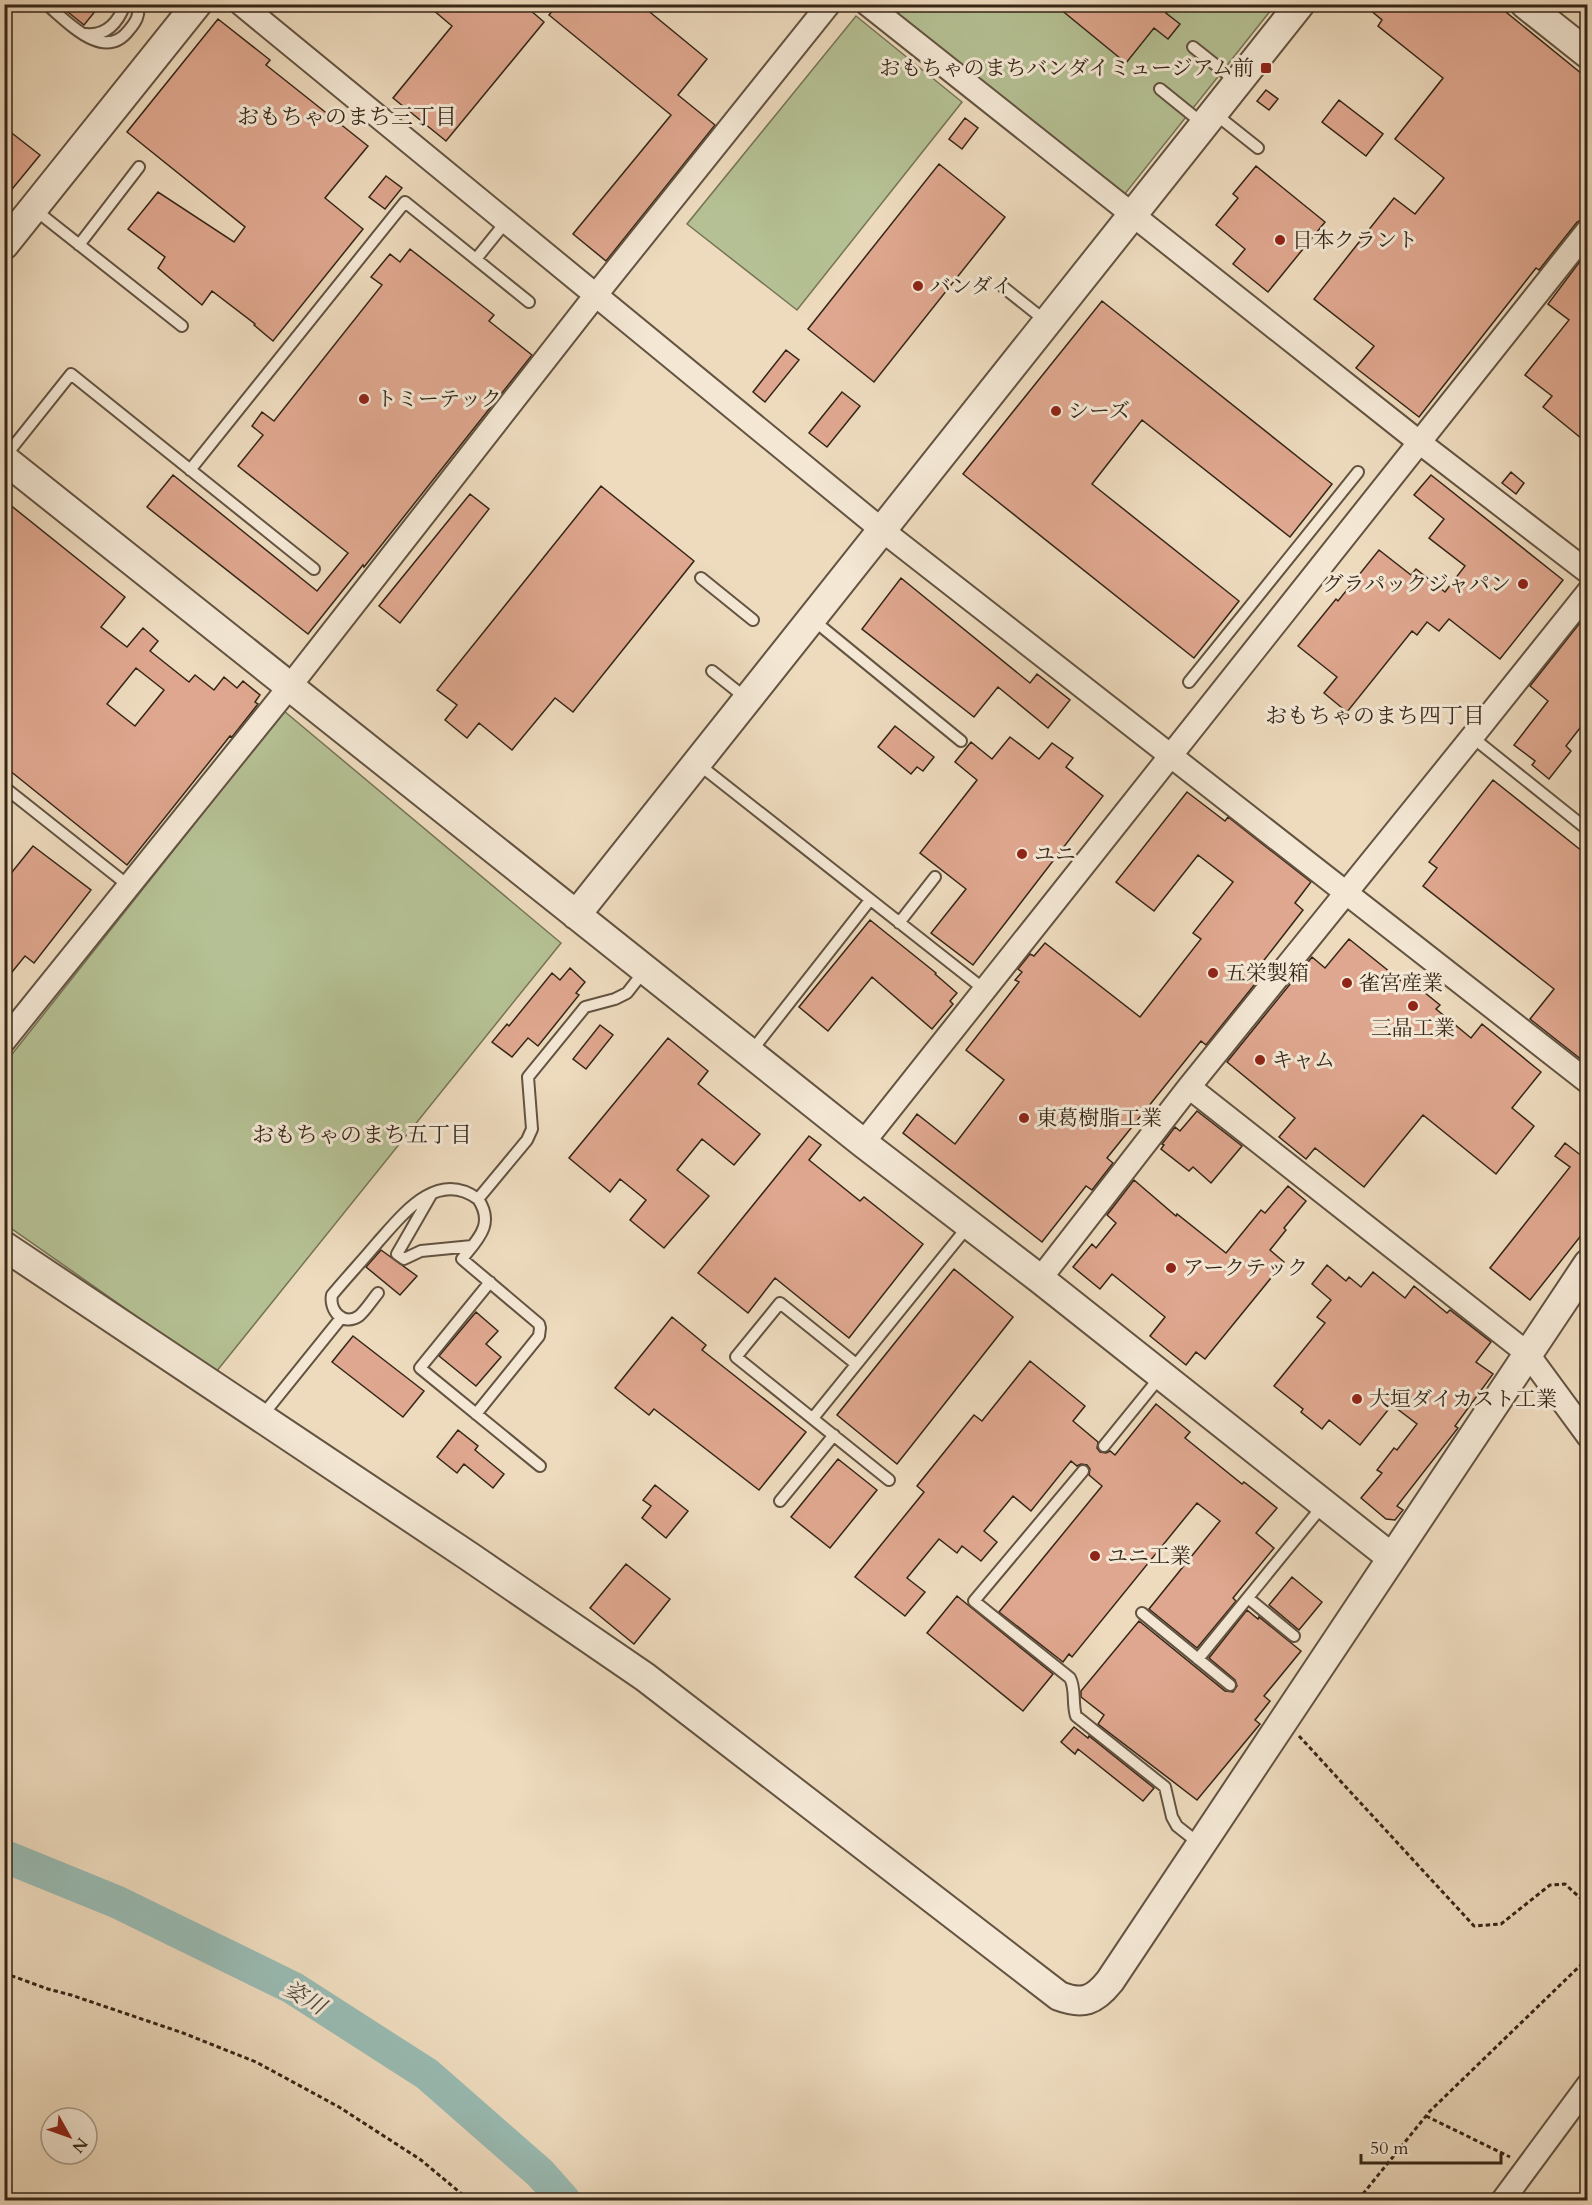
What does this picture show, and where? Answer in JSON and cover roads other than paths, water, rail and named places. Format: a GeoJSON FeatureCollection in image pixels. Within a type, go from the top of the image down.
{"type":"FeatureCollection","features":[{"type":"Feature","properties":{"kind":"street"},"geometry":{"type":"LineString","coordinates":[[4,245],[197,4]]}},
{"type":"Feature","properties":{"kind":"street"},"geometry":{"type":"LineString","coordinates":[[241,4],[505,223],[882,530],[1587,1082]]}},
{"type":"Feature","properties":{"kind":"street"},"geometry":{"type":"LineString","coordinates":[[4,1041],[290,686],[595,296],[829,4]]}},
{"type":"Feature","properties":{"kind":"street"},"geometry":{"type":"LineString","coordinates":[[867,4],[1419,442],[1587,572]]}},
{"type":"Feature","properties":{"kind":"street"},"geometry":{"type":"LineString","coordinates":[[576,915],[1300,4]]}},
{"type":"Feature","properties":{"kind":"street"},"geometry":{"type":"LineString","coordinates":[[1525,4],[1587,54]]}},
{"type":"Feature","properties":{"kind":"street"},"geometry":{"type":"LineString","coordinates":[[863,1143],[1587,230]]}},
{"type":"Feature","properties":{"kind":"street"},"geometry":{"type":"LineString","coordinates":[[4,458],[863,1143],[1040,1279],[1392,1558]]}},
{"type":"Feature","properties":{"kind":"street"},"geometry":{"type":"LineString","coordinates":[[1040,1279],[1189,1087],[1587,591]]}},
{"type":"Feature","properties":{"kind":"street"},"geometry":{"type":"LineString","coordinates":[[1189,1087],[1527,1353],[1587,1436]]}},
{"type":"Feature","properties":{"kind":"street"},"geometry":{"type":"LineString","coordinates":[[4,1246],[470,1557],[645,1677],[1059,1996],[1074,2001],[1085,2000],[1100,1994],[1110,1982],[1587,1264]]}},
{"type":"Feature","properties":{"kind":"street"},"geometry":{"type":"LineString","coordinates":[[1503,2200],[1587,2085]]}},
{"type":"Feature","properties":{"kind":"lane"},"geometry":{"type":"LineString","coordinates":[[46,4],[96,42],[107,43],[117,42],[135,23],[139,15],[138,4]]}},
{"type":"Feature","properties":{"kind":"lane"},"geometry":{"type":"LineString","coordinates":[[82,33],[99,34],[107,30],[122,12],[125,4]]}},
{"type":"Feature","properties":{"kind":"lane"},"geometry":{"type":"LineString","coordinates":[[1193,47],[1238,83]]}},
{"type":"Feature","properties":{"kind":"lane"},"geometry":{"type":"LineString","coordinates":[[1160,89],[1258,148]]}},
{"type":"Feature","properties":{"kind":"lane"},"geometry":{"type":"LineString","coordinates":[[79,245],[139,167]]}},
{"type":"Feature","properties":{"kind":"lane"},"geometry":{"type":"LineString","coordinates":[[190,470],[405,202],[529,302]]}},
{"type":"Feature","properties":{"kind":"lane"},"geometry":{"type":"LineString","coordinates":[[34,209],[182,326]]}},
{"type":"Feature","properties":{"kind":"lane"},"geometry":{"type":"LineString","coordinates":[[476,259],[505,223]]}},
{"type":"Feature","properties":{"kind":"lane"},"geometry":{"type":"LineString","coordinates":[[1003,287],[1047,323]]}},
{"type":"Feature","properties":{"kind":"lane"},"geometry":{"type":"LineString","coordinates":[[4,458],[71,374],[314,569]]}},
{"type":"Feature","properties":{"kind":"lane"},"geometry":{"type":"LineString","coordinates":[[1189,682],[1358,471]]}},
{"type":"Feature","properties":{"kind":"lane"},"geometry":{"type":"LineString","coordinates":[[701,578],[753,620]]}},
{"type":"Feature","properties":{"kind":"lane"},"geometry":{"type":"LineString","coordinates":[[812,618],[961,741]]}},
{"type":"Feature","properties":{"kind":"lane"},"geometry":{"type":"LineString","coordinates":[[712,671],[747,700]]}},
{"type":"Feature","properties":{"kind":"lane"},"geometry":{"type":"LineString","coordinates":[[1472,737],[1587,830]]}},
{"type":"Feature","properties":{"kind":"lane"},"geometry":{"type":"LineString","coordinates":[[697,763],[985,990]]}},
{"type":"Feature","properties":{"kind":"lane"},"geometry":{"type":"LineString","coordinates":[[4,788],[129,886]]}},
{"type":"Feature","properties":{"kind":"lane"},"geometry":{"type":"LineString","coordinates":[[899,922],[935,877]]}},
{"type":"Feature","properties":{"kind":"lane"},"geometry":{"type":"LineString","coordinates":[[750,1053],[870,900]]}},
{"type":"Feature","properties":{"kind":"lane"},"geometry":{"type":"LineString","coordinates":[[478,1199],[527,1140],[532,1129],[528,1077],[585,1007],[615,999],[627,993],[646,970]]}},
{"type":"Feature","properties":{"kind":"lane"},"geometry":{"type":"LineString","coordinates":[[378,1293],[358,1316],[351,1319],[341,1318],[335,1313],[330,1302],[332,1295],[411,1205],[432,1193],[450,1188],[470,1193],[478,1199],[484,1208],[486,1220],[482,1233],[462,1259],[539,1324],[540,1328],[539,1336],[476,1414]]}},
{"type":"Feature","properties":{"kind":"lane"},"geometry":{"type":"LineString","coordinates":[[432,1193],[397,1254],[404,1259],[421,1251],[472,1246]]}},
{"type":"Feature","properties":{"kind":"lane"},"geometry":{"type":"LineString","coordinates":[[813,1418],[969,1225]]}},
{"type":"Feature","properties":{"kind":"lane"},"geometry":{"type":"LineString","coordinates":[[490,1282],[420,1368],[540,1466]]}},
{"type":"Feature","properties":{"kind":"lane"},"geometry":{"type":"LineString","coordinates":[[856,1364],[780,1303],[736,1356],[889,1480]]}},
{"type":"Feature","properties":{"kind":"lane"},"geometry":{"type":"LineString","coordinates":[[260,1418],[341,1318]]}},
{"type":"Feature","properties":{"kind":"lane"},"geometry":{"type":"LineString","coordinates":[[1104,1446],[1161,1376]]}},
{"type":"Feature","properties":{"kind":"lane"},"geometry":{"type":"LineString","coordinates":[[780,1501],[834,1435]]}},
{"type":"Feature","properties":{"kind":"lane"},"geometry":{"type":"LineString","coordinates":[[1083,1471],[974,1601],[1070,1678],[1074,1685],[1073,1706],[1076,1716],[1165,1787],[1172,1817],[1177,1826],[1201,1845]]}},
{"type":"Feature","properties":{"kind":"lane"},"geometry":{"type":"LineString","coordinates":[[1198,1659],[1324,1504]]}},
{"type":"Feature","properties":{"kind":"lane"},"geometry":{"type":"LineString","coordinates":[[1248,1598],[1294,1636]]}},
{"type":"Feature","properties":{"kind":"lane"},"geometry":{"type":"LineString","coordinates":[[1142,1613],[1230,1685]]}},
{"type":"Feature","properties":{"kind":"waterway","name":"姿川"},"geometry":{"type":"LineString","coordinates":[[4,1856],[117,1902],[293,1988],[427,2074],[540,2173],[564,2200]]}},
{"type":"Feature","properties":{"kind":"place","name":"おもちゃのまちバンダイミュージアム前"},"geometry":{"type":"Point","coordinates":[1266,68]}},
{"type":"Feature","properties":{"kind":"place","name":"日本クラント"},"geometry":{"type":"Point","coordinates":[1280,240]}},
{"type":"Feature","properties":{"kind":"place","name":"バンダイ"},"geometry":{"type":"Point","coordinates":[918,286]}},
{"type":"Feature","properties":{"kind":"place","name":"トミーテック"},"geometry":{"type":"Point","coordinates":[364,399]}},
{"type":"Feature","properties":{"kind":"place","name":"シーズ"},"geometry":{"type":"Point","coordinates":[1056,411]}},
{"type":"Feature","properties":{"kind":"place","name":"グラパックジャパン"},"geometry":{"type":"Point","coordinates":[1523,584]}},
{"type":"Feature","properties":{"kind":"place","name":"ユニ"},"geometry":{"type":"Point","coordinates":[1022,854]}},
{"type":"Feature","properties":{"kind":"place","name":"五栄製箱"},"geometry":{"type":"Point","coordinates":[1213,973]}},
{"type":"Feature","properties":{"kind":"place","name":"雀宮産業"},"geometry":{"type":"Point","coordinates":[1347,983]}},
{"type":"Feature","properties":{"kind":"place","name":"三晶工業"},"geometry":{"type":"Point","coordinates":[1413,1006]}},
{"type":"Feature","properties":{"kind":"place","name":"キャム"},"geometry":{"type":"Point","coordinates":[1260,1060]}},
{"type":"Feature","properties":{"kind":"place","name":"東葛樹脂工業"},"geometry":{"type":"Point","coordinates":[1024,1118]}},
{"type":"Feature","properties":{"kind":"place","name":"アークテック"},"geometry":{"type":"Point","coordinates":[1171,1268]}},
{"type":"Feature","properties":{"kind":"place","name":"大垣ダイカスト工業"},"geometry":{"type":"Point","coordinates":[1357,1399]}},
{"type":"Feature","properties":{"kind":"place","name":"ユニ工業"},"geometry":{"type":"Point","coordinates":[1095,1556]}},
{"type":"Feature","properties":{"kind":"district","name":"おもちゃのまち三丁目"},"geometry":{"type":"Point","coordinates":[347,116]}},
{"type":"Feature","properties":{"kind":"district","name":"おもちゃのまち四丁目"},"geometry":{"type":"Point","coordinates":[1375,715]}},
{"type":"Feature","properties":{"kind":"district","name":"おもちゃのまち五丁目"},"geometry":{"type":"Point","coordinates":[362,1134]}}]}
